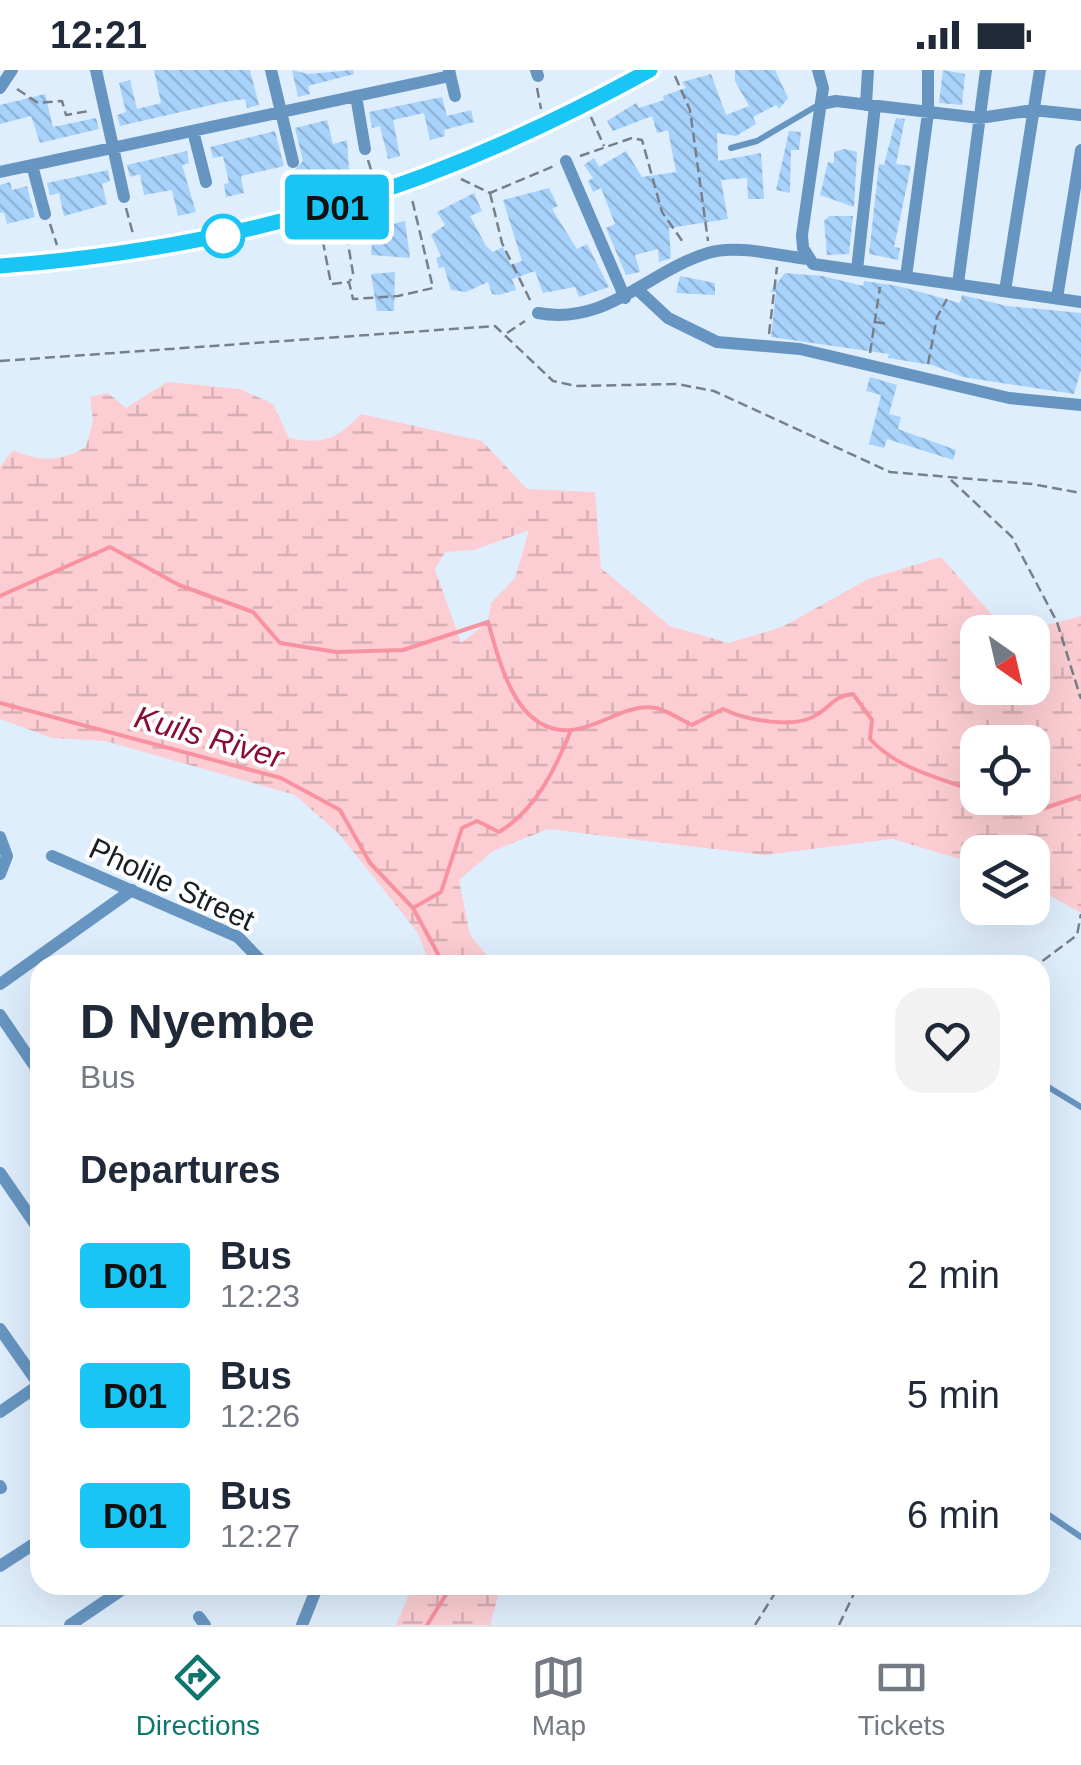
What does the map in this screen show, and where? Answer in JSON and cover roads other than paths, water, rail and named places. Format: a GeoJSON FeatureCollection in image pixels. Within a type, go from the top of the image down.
{"type":"FeatureCollection","features":[{"type":"Feature","properties":{"kind":"main road"},"geometry":{"type":"LineString","coordinates":[[0,266],[152,250],[317,214],[496,149],[650,70]]}},
{"type":"Feature","properties":{"kind":"street"},"geometry":{"type":"LineString","coordinates":[[96,70],[124,197]]}},
{"type":"Feature","properties":{"kind":"street"},"geometry":{"type":"LineString","coordinates":[[271,70],[293,162]]}},
{"type":"Feature","properties":{"kind":"street"},"geometry":{"type":"LineString","coordinates":[[811,262],[802,235],[821,104],[818,70]]}},
{"type":"Feature","properties":{"kind":"street"},"geometry":{"type":"LineString","coordinates":[[858,270],[871,105],[868,70]]}},
{"type":"Feature","properties":{"kind":"street"},"geometry":{"type":"LineString","coordinates":[[906,277],[928,113],[928,70]]}},
{"type":"Feature","properties":{"kind":"street"},"geometry":{"type":"LineString","coordinates":[[954,283],[986,70]]}},
{"type":"Feature","properties":{"kind":"street"},"geometry":{"type":"LineString","coordinates":[[1005,291],[1040,70]]}},
{"type":"Feature","properties":{"kind":"street"},"geometry":{"type":"LineString","coordinates":[[0,172],[450,73],[454,96]]}},
{"type":"Feature","properties":{"kind":"street"},"geometry":{"type":"LineString","coordinates":[[356,96],[365,149]]}},
{"type":"Feature","properties":{"kind":"street"},"geometry":{"type":"LineString","coordinates":[[821,104],[871,105],[980,118],[1033,110],[1081,115]]}},
{"type":"Feature","properties":{"kind":"street"},"geometry":{"type":"LineString","coordinates":[[193,130],[206,182]]}},
{"type":"Feature","properties":{"kind":"street"},"geometry":{"type":"LineString","coordinates":[[1056,298],[1081,150]]}},
{"type":"Feature","properties":{"kind":"street"},"geometry":{"type":"LineString","coordinates":[[566,161],[625,298]]}},
{"type":"Feature","properties":{"kind":"street"},"geometry":{"type":"LineString","coordinates":[[32,165],[45,214]]}},
{"type":"Feature","properties":{"kind":"street"},"geometry":{"type":"LineString","coordinates":[[538,313],[570,316],[625,298],[710,252],[777,256],[1081,302]]}},
{"type":"Feature","properties":{"kind":"street"},"geometry":{"type":"LineString","coordinates":[[639,291],[696,335],[717,342],[768,345],[871,364],[1009,398],[1081,405]]}},
{"type":"Feature","properties":{"kind":"street"},"geometry":{"type":"LineString","coordinates":[[0,837],[7,856],[0,874]]}},
{"type":"Feature","properties":{"kind":"street","name":"Pholile Street"},"geometry":{"type":"LineString","coordinates":[[52,856],[238,937],[255,955]]}},
{"type":"Feature","properties":{"kind":"street"},"geometry":{"type":"LineString","coordinates":[[41,955],[132,890]]}},
{"type":"Feature","properties":{"kind":"street"},"geometry":{"type":"LineString","coordinates":[[0,984],[30,963]]}},
{"type":"Feature","properties":{"kind":"street"},"geometry":{"type":"LineString","coordinates":[[0,1015],[30,1049]]}},
{"type":"Feature","properties":{"kind":"street"},"geometry":{"type":"LineString","coordinates":[[0,1173],[30,1217]]}},
{"type":"Feature","properties":{"kind":"street"},"geometry":{"type":"LineString","coordinates":[[0,1329],[30,1372]]}},
{"type":"Feature","properties":{"kind":"street"},"geometry":{"type":"LineString","coordinates":[[0,1412],[30,1392]]}},
{"type":"Feature","properties":{"kind":"street"},"geometry":{"type":"LineString","coordinates":[[0,1566],[30,1546]]}},
{"type":"Feature","properties":{"kind":"street"},"geometry":{"type":"LineString","coordinates":[[70,1625],[114,1595]]}},
{"type":"Feature","properties":{"kind":"street"},"geometry":{"type":"LineString","coordinates":[[302,1625],[314,1595]]}},
{"type":"Feature","properties":{"kind":"lane"},"geometry":{"type":"LineString","coordinates":[[731,148],[756,140],[821,104]]}},
{"type":"Feature","properties":{"kind":"lane"},"geometry":{"type":"LineString","coordinates":[[1050,1088],[1081,1108]]}},
{"type":"Feature","properties":{"kind":"lane"},"geometry":{"type":"LineString","coordinates":[[1050,1517],[1081,1537]]}},
{"type":"Feature","properties":{"kind":"waterway","name":"Kuils River"},"geometry":{"type":"LineString","coordinates":[[0,596],[110,547],[179,585],[253,612],[280,643],[336,652],[403,650],[488,622],[513,693],[537,721],[553,728],[583,728],[645,707],[661,709],[692,725],[723,709],[757,720],[797,722],[853,694],[872,720],[870,739],[882,750],[907,766],[960,786]]}},
{"type":"Feature","properties":{"kind":"waterway","name":"Kuils River"},"geometry":{"type":"LineString","coordinates":[[0,703],[281,778],[340,810],[370,863],[413,908],[439,955]]}},
{"type":"Feature","properties":{"kind":"waterway","name":"Kuils River"},"geometry":{"type":"LineString","coordinates":[[413,908],[441,892],[462,828],[477,821],[499,832],[534,801],[571,730]]}},
{"type":"Feature","properties":{"kind":"waterway","name":"Kuils River"},"geometry":{"type":"LineString","coordinates":[[1050,806],[1081,796]]}},
{"type":"Feature","properties":{"kind":"waterway","name":"Kuils River"},"geometry":{"type":"LineString","coordinates":[[427,1625],[446,1595]]}}]}
